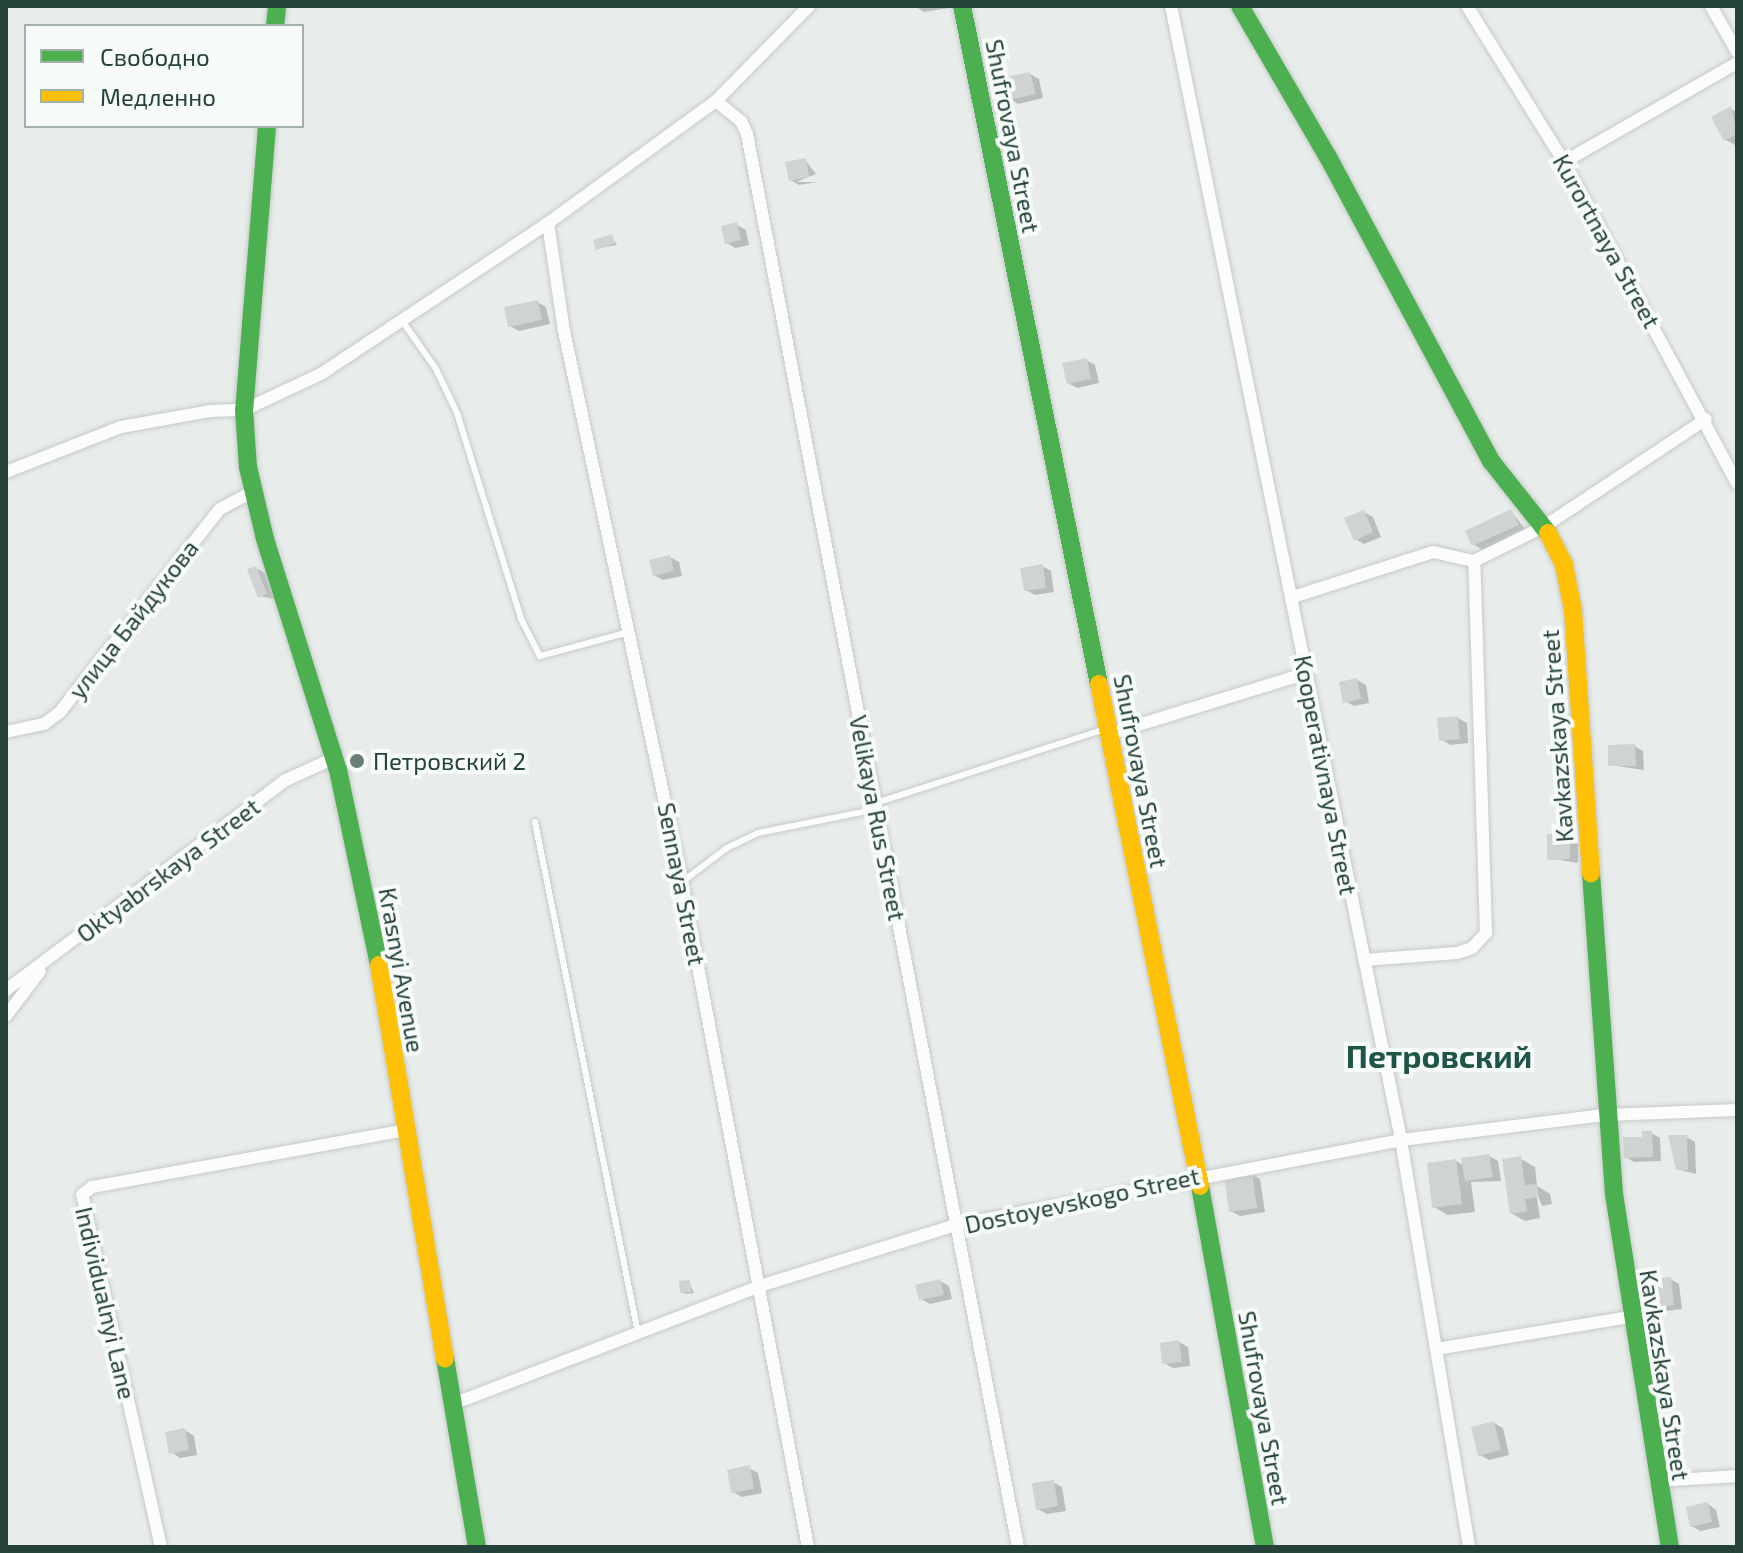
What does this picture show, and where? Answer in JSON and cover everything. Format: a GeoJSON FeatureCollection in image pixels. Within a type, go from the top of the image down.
{"type":"FeatureCollection","features":[{"type":"Feature","properties":{"kind":"street"},"geometry":{"type":"LineString","coordinates":[[6,472],[121,427],[210,411],[244,410],[321,374],[548,223],[716,101],[809,6]]}},
{"type":"Feature","properties":{"kind":"street","name":"Shufrovaya Street"},"geometry":{"type":"LineString","coordinates":[[962,6],[1198,1176],[1265,1547]]}},
{"type":"Feature","properties":{"kind":"street","name":"Kooperativnaya Street"},"geometry":{"type":"LineString","coordinates":[[1171,6],[1293,597],[1304,674],[1401,1140],[1469,1547]]}},
{"type":"Feature","properties":{"kind":"street","name":"Kavkazskaya Street"},"geometry":{"type":"LineString","coordinates":[[1240,6],[1328,157],[1470,425],[1491,461],[1545,526],[1564,565],[1573,610],[1606,1115],[1630,1317],[1656,1481],[1670,1547]]}},
{"type":"Feature","properties":{"kind":"street","name":"Kurortnaya Street"},"geometry":{"type":"LineString","coordinates":[[1467,6],[1564,162],[1706,419],[1737,483]]}},
{"type":"Feature","properties":{"kind":"street"},"geometry":{"type":"LineString","coordinates":[[1711,6],[1737,52]]}},
{"type":"Feature","properties":{"kind":"street"},"geometry":{"type":"LineString","coordinates":[[1564,162],[1737,63]]}},
{"type":"Feature","properties":{"kind":"street","name":"Velikaya Rus Street"},"geometry":{"type":"LineString","coordinates":[[716,101],[741,121],[747,134],[1018,1547]]}},
{"type":"Feature","properties":{"kind":"street","name":"Krasnyi Avenue"},"geometry":{"type":"LineString","coordinates":[[267,128],[244,410],[252,492],[334,758],[372,924],[477,1547]]}},
{"type":"Feature","properties":{"kind":"street","name":"Sennaya Street"},"geometry":{"type":"LineString","coordinates":[[548,223],[564,331],[632,631],[808,1547]]}},
{"type":"Feature","properties":{"kind":"street"},"geometry":{"type":"LineString","coordinates":[[1293,597],[1433,552],[1474,561],[1545,526],[1706,419]]}},
{"type":"Feature","properties":{"kind":"street","name":"улица Байдукова"},"geometry":{"type":"LineString","coordinates":[[6,732],[44,724],[60,712],[220,509],[252,492]]}},
{"type":"Feature","properties":{"kind":"street"},"geometry":{"type":"LineString","coordinates":[[1364,960],[1457,953],[1472,948],[1486,933],[1474,561]]}},
{"type":"Feature","properties":{"kind":"street"},"geometry":{"type":"LineString","coordinates":[[1108,731],[1304,674]]}},
{"type":"Feature","properties":{"kind":"street","name":"Oktyabrskaya Street"},"geometry":{"type":"LineString","coordinates":[[6,990],[286,780],[334,758]]}},
{"type":"Feature","properties":{"kind":"street"},"geometry":{"type":"LineString","coordinates":[[6,1016],[45,963]]}},
{"type":"Feature","properties":{"kind":"street","name":"Dostoyevskogo Street"},"geometry":{"type":"LineString","coordinates":[[453,1404],[760,1286],[956,1225],[1198,1176],[1401,1140],[1606,1115],[1737,1110]]}},
{"type":"Feature","properties":{"kind":"street","name":"Individualnyi Lane"},"geometry":{"type":"LineString","coordinates":[[161,1547],[82,1195],[92,1187],[405,1130]]}},
{"type":"Feature","properties":{"kind":"street"},"geometry":{"type":"LineString","coordinates":[[1436,1349],[1630,1317]]}},
{"type":"Feature","properties":{"kind":"street"},"geometry":{"type":"LineString","coordinates":[[1656,1481],[1737,1476]]}},
{"type":"Feature","properties":{"kind":"lane"},"geometry":{"type":"LineString","coordinates":[[403,322],[436,369],[457,413],[521,619],[540,656],[632,631]]}},
{"type":"Feature","properties":{"kind":"lane"},"geometry":{"type":"LineString","coordinates":[[682,882],[727,848],[758,833],[876,806],[1108,731]]}},
{"type":"Feature","properties":{"kind":"lane"},"geometry":{"type":"LineString","coordinates":[[535,822],[638,1333]]}},
{"type":"Feature","properties":{"kind":"building"},"geometry":{"type":"Polygon","coordinates":[[[1030,72],[1036,94],[1008,100],[1002,78],[1030,72]]]}},
{"type":"Feature","properties":{"kind":"building"},"geometry":{"type":"Polygon","coordinates":[[[1731,106],[1737,134],[1724,141],[1711,117],[1731,106]]]}},
{"type":"Feature","properties":{"kind":"building"},"geometry":{"type":"Polygon","coordinates":[[[806,158],[809,177],[789,181],[785,162],[806,158]]]}},
{"type":"Feature","properties":{"kind":"building"},"geometry":{"type":"Polygon","coordinates":[[[737,222],[741,240],[725,244],[721,226],[737,222]]]}},
{"type":"Feature","properties":{"kind":"building"},"geometry":{"type":"Polygon","coordinates":[[[612,234],[615,243],[596,250],[593,240],[612,234]]]}},
{"type":"Feature","properties":{"kind":"building"},"geometry":{"type":"Polygon","coordinates":[[[538,300],[542,320],[508,327],[504,307],[538,300]]]}},
{"type":"Feature","properties":{"kind":"building"},"geometry":{"type":"Polygon","coordinates":[[[1087,358],[1091,379],[1067,384],[1062,363],[1087,358]]]}},
{"type":"Feature","properties":{"kind":"building"},"geometry":{"type":"Polygon","coordinates":[[[1511,509],[1519,525],[1472,546],[1465,531],[1511,509]]]}},
{"type":"Feature","properties":{"kind":"building"},"geometry":{"type":"Polygon","coordinates":[[[1364,510],[1373,532],[1354,541],[1344,518],[1364,510]]]}},
{"type":"Feature","properties":{"kind":"building"},"geometry":{"type":"Polygon","coordinates":[[[670,555],[674,571],[653,576],[649,560],[670,555]]]}},
{"type":"Feature","properties":{"kind":"building"},"geometry":{"type":"Polygon","coordinates":[[[1043,564],[1046,588],[1024,591],[1020,568],[1043,564]]]}},
{"type":"Feature","properties":{"kind":"building"},"geometry":{"type":"Polygon","coordinates":[[[256,566],[267,594],[258,598],[247,569],[256,566]]]}},
{"type":"Feature","properties":{"kind":"building"},"geometry":{"type":"Polygon","coordinates":[[[1357,678],[1361,699],[1343,703],[1339,682],[1357,678]]]}},
{"type":"Feature","properties":{"kind":"building"},"geometry":{"type":"Polygon","coordinates":[[[1458,716],[1460,739],[1439,741],[1437,718],[1458,716]]]}},
{"type":"Feature","properties":{"kind":"building"},"geometry":{"type":"Polygon","coordinates":[[[1635,744],[1636,766],[1608,766],[1608,745],[1635,744]]]}},
{"type":"Feature","properties":{"kind":"building"},"geometry":{"type":"Polygon","coordinates":[[[1570,833],[1570,859],[1547,860],[1547,834],[1570,833]]]}},
{"type":"Feature","properties":{"kind":"building"},"geometry":{"type":"Polygon","coordinates":[[[1642,1131],[1652,1131],[1653,1157],[1624,1158],[1623,1137],[1642,1137],[1642,1131]]]}},
{"type":"Feature","properties":{"kind":"building"},"geometry":{"type":"Polygon","coordinates":[[[1668,1135],[1687,1135],[1688,1170],[1676,1170],[1668,1135]]]}},
{"type":"Feature","properties":{"kind":"building"},"geometry":{"type":"Polygon","coordinates":[[[1489,1154],[1493,1177],[1465,1181],[1461,1158],[1489,1154]]]}},
{"type":"Feature","properties":{"kind":"building"},"geometry":{"type":"Polygon","coordinates":[[[1521,1156],[1525,1185],[1537,1184],[1539,1197],[1525,1199],[1527,1211],[1510,1214],[1502,1159],[1521,1156]]]}},
{"type":"Feature","properties":{"kind":"building"},"geometry":{"type":"Polygon","coordinates":[[[1456,1159],[1462,1204],[1432,1208],[1427,1163],[1456,1159]]]}},
{"type":"Feature","properties":{"kind":"building"},"geometry":{"type":"Polygon","coordinates":[[[1252,1172],[1257,1208],[1229,1212],[1224,1176],[1252,1172]]]}},
{"type":"Feature","properties":{"kind":"building"},"geometry":{"type":"Polygon","coordinates":[[[1671,1277],[1674,1305],[1649,1308],[1646,1280],[1671,1277]]]}},
{"type":"Feature","properties":{"kind":"building"},"geometry":{"type":"Polygon","coordinates":[[[940,1279],[944,1295],[919,1300],[915,1285],[940,1279]]]}},
{"type":"Feature","properties":{"kind":"building"},"geometry":{"type":"Polygon","coordinates":[[[690,1280],[691,1292],[680,1293],[679,1281],[690,1280]]]}},
{"type":"Feature","properties":{"kind":"building"},"geometry":{"type":"Polygon","coordinates":[[[1179,1340],[1182,1362],[1162,1364],[1160,1343],[1179,1340]]]}},
{"type":"Feature","properties":{"kind":"building"},"geometry":{"type":"Polygon","coordinates":[[[1494,1421],[1501,1450],[1478,1456],[1471,1427],[1494,1421]]]}},
{"type":"Feature","properties":{"kind":"building"},"geometry":{"type":"Polygon","coordinates":[[[185,1428],[189,1450],[169,1454],[165,1432],[185,1428]]]}},
{"type":"Feature","properties":{"kind":"building"},"geometry":{"type":"Polygon","coordinates":[[[750,1465],[754,1489],[731,1493],[727,1470],[750,1465]]]}},
{"type":"Feature","properties":{"kind":"building"},"geometry":{"type":"Polygon","coordinates":[[[1054,1480],[1058,1506],[1036,1510],[1032,1483],[1054,1480]]]}},
{"type":"Feature","properties":{"kind":"building"},"geometry":{"type":"Polygon","coordinates":[[[1708,1502],[1712,1522],[1690,1527],[1686,1507],[1708,1502]]]}},
{"type":"Feature","properties":{"kind":"traffic: fast"},"geometry":{"type":"LineString","coordinates":[[275,24],[277,6]]}},
{"type":"Feature","properties":{"kind":"traffic: fast"},"geometry":{"type":"LineString","coordinates":[[962,6],[1099,684]]}},
{"type":"Feature","properties":{"kind":"traffic: fast"},"geometry":{"type":"LineString","coordinates":[[1240,6],[1328,157],[1491,461],[1548,533]]}},
{"type":"Feature","properties":{"kind":"traffic: fast"},"geometry":{"type":"LineString","coordinates":[[267,128],[244,410],[248,467],[265,539],[338,770],[379,965]]}},
{"type":"Feature","properties":{"kind":"traffic: fast"},"geometry":{"type":"LineString","coordinates":[[1591,873],[1614,1194],[1670,1547]]}},
{"type":"Feature","properties":{"kind":"traffic: fast"},"geometry":{"type":"LineString","coordinates":[[1200,1186],[1265,1547]]}},
{"type":"Feature","properties":{"kind":"traffic: fast"},"geometry":{"type":"LineString","coordinates":[[445,1358],[477,1547]]}},
{"type":"Feature","properties":{"kind":"traffic: slow"},"geometry":{"type":"LineString","coordinates":[[1548,533],[1564,565],[1573,610],[1591,873]]}},
{"type":"Feature","properties":{"kind":"traffic: slow"},"geometry":{"type":"LineString","coordinates":[[1099,684],[1200,1186]]}},
{"type":"Feature","properties":{"kind":"traffic: slow"},"geometry":{"type":"LineString","coordinates":[[379,965],[445,1358]]}},
{"type":"Feature","properties":{"kind":"place","name":"Петровский 2"},"geometry":{"type":"Point","coordinates":[357,761]}},
{"type":"Feature","properties":{"kind":"district","name":"Петровский"},"geometry":{"type":"Point","coordinates":[1439,1055]}}]}
